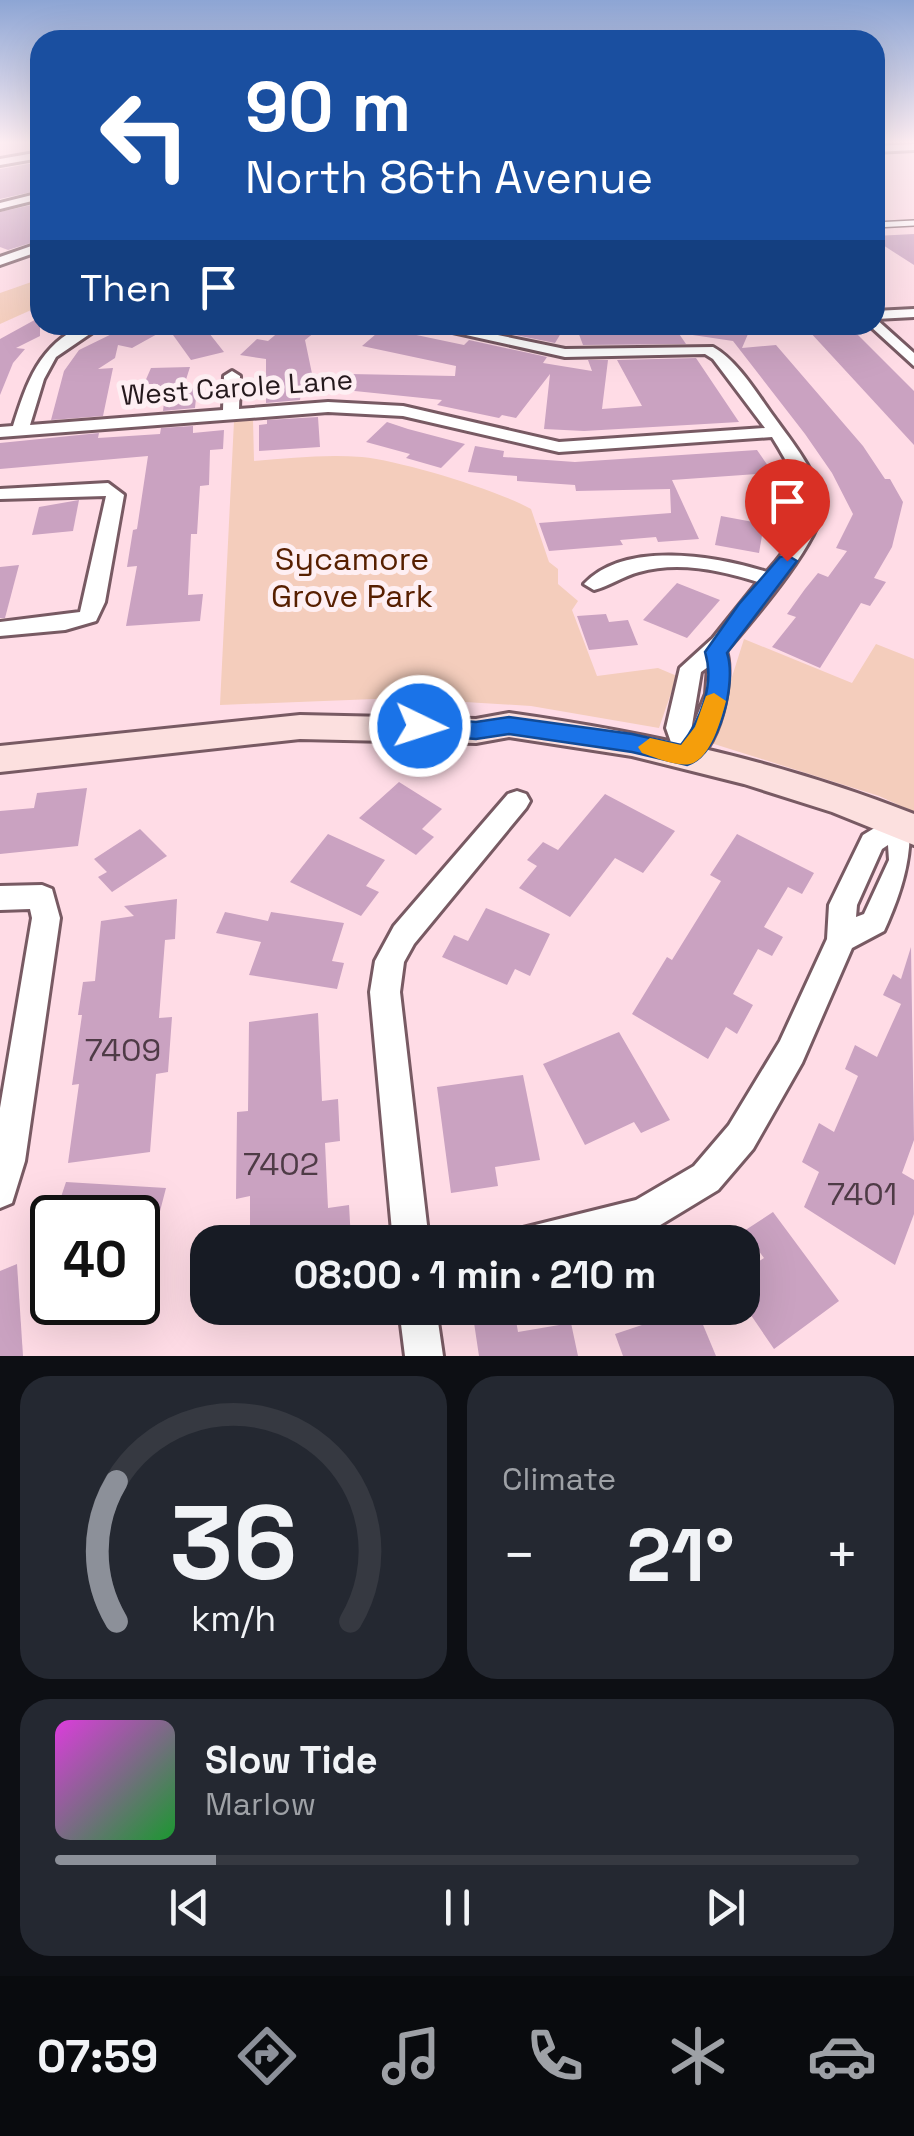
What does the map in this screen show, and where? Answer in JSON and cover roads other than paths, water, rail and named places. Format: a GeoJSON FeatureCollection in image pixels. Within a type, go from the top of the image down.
{"type":"FeatureCollection","features":[{"type":"Feature","properties":{"kind":"street"},"geometry":{"type":"LineString","coordinates":[[0,261],[30,251]]}},
{"type":"Feature","properties":{"kind":"street"},"geometry":{"type":"LineString","coordinates":[[885,314],[914,313]]}},
{"type":"Feature","properties":{"kind":"street"},"geometry":{"type":"LineString","coordinates":[[885,333],[914,361]]}},
{"type":"Feature","properties":{"kind":"street"},"geometry":{"type":"LineString","coordinates":[[20,430],[47,353],[77,335]]}},
{"type":"Feature","properties":{"kind":"street"},"geometry":{"type":"LineString","coordinates":[[490,335],[577,354],[708,350],[718,356],[809,485],[814,505],[803,542],[716,652],[722,672],[706,729],[687,756]]}},
{"type":"Feature","properties":{"kind":"street"},"geometry":{"type":"LineString","coordinates":[[231,414],[232,376]]}},
{"type":"Feature","properties":{"kind":"street","name":"West Carole Lane"},"geometry":{"type":"LineString","coordinates":[[0,432],[370,407],[402,410],[559,447],[774,432]]}},
{"type":"Feature","properties":{"kind":"street"},"geometry":{"type":"LineString","coordinates":[[0,494],[108,488],[116,495],[89,616],[65,623],[0,629]]}},
{"type":"Feature","properties":{"kind":"street"},"geometry":{"type":"LineString","coordinates":[[594,584],[616,570],[636,564],[692,560],[737,568],[771,580]]}},
{"type":"Feature","properties":{"kind":"street"},"geometry":{"type":"LineString","coordinates":[[0,739],[260,712],[367,708],[482,712],[509,725],[632,743],[687,756],[787,783],[907,826],[902,860],[874,922],[841,939],[792,1052],[740,1137],[706,1178],[644,1215],[612,1225]]}},
{"type":"Feature","properties":{"kind":"street"},"geometry":{"type":"LineString","coordinates":[[0,758],[300,726],[476,731],[509,725]]}},
{"type":"Feature","properties":{"kind":"street"},"geometry":{"type":"LineString","coordinates":[[409,1225],[385,992],[390,960],[404,935],[517,801]]}},
{"type":"Feature","properties":{"kind":"street"},"geometry":{"type":"LineString","coordinates":[[0,898],[42,897],[46,918],[0,1191]]}},
{"type":"Feature","properties":{"kind":"street"},"geometry":{"type":"LineString","coordinates":[[420,1325],[424,1356]]}},
{"type":"Feature","properties":{"kind":"lane"},"geometry":{"type":"LineString","coordinates":[[885,224],[914,223]]}},
{"type":"Feature","properties":{"kind":"park label","name":"Sycamore Grove Park"},"geometry":{"type":"Point","coordinates":[352,578]}}]}
